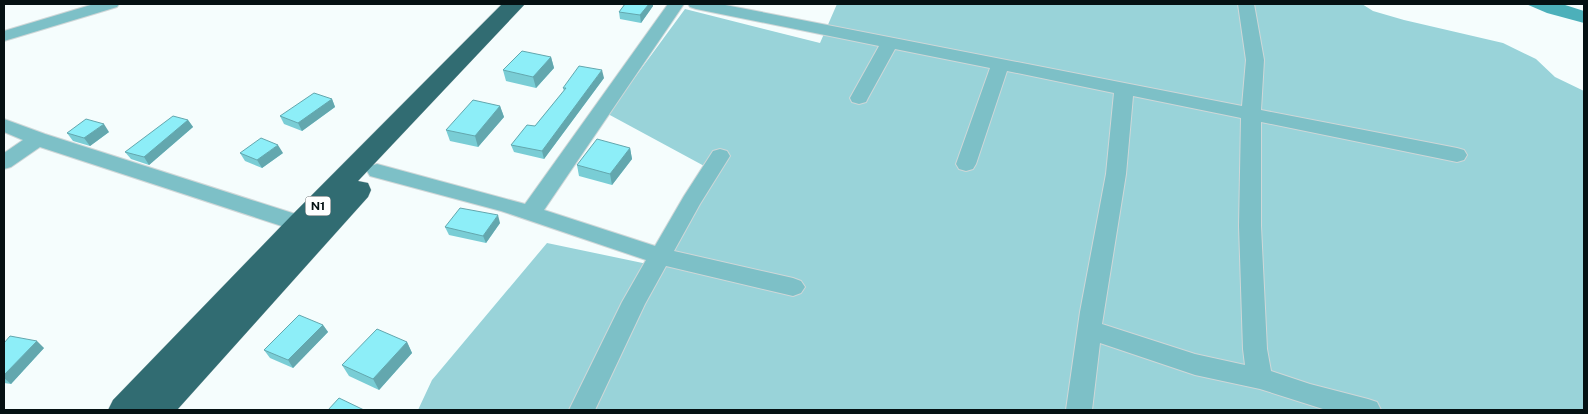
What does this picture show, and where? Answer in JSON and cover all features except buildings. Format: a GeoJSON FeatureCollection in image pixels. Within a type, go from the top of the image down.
{"type":"FeatureCollection","features":[{"type":"Feature","properties":{"kind":"highway","name":"N1"},"geometry":{"type":"LineString","coordinates":[[125,410],[300,224],[514,4]]}},
{"type":"Feature","properties":{"kind":"highway","name":"N1"},"geometry":{"type":"LineString","coordinates":[[156,410],[377,170],[536,4]]}},
{"type":"Feature","properties":{"kind":"street"},"geometry":{"type":"LineString","coordinates":[[49,22],[58,4]]}},
{"type":"Feature","properties":{"kind":"street"},"geometry":{"type":"LineString","coordinates":[[4,36],[111,4]]}},
{"type":"Feature","properties":{"kind":"street"},"geometry":{"type":"LineString","coordinates":[[530,213],[676,4]]}},
{"type":"Feature","properties":{"kind":"street"},"geometry":{"type":"LineString","coordinates":[[696,4],[1124,90],[1457,154]]}},
{"type":"Feature","properties":{"kind":"street"},"geometry":{"type":"LineString","coordinates":[[1246,4],[1255,60],[1251,114],[1250,226],[1255,349],[1260,378]]}},
{"type":"Feature","properties":{"kind":"street"},"geometry":{"type":"LineString","coordinates":[[860,98],[889,43]]}},
{"type":"Feature","properties":{"kind":"street"},"geometry":{"type":"LineString","coordinates":[[966,164],[1000,65]]}},
{"type":"Feature","properties":{"kind":"street"},"geometry":{"type":"LineString","coordinates":[[1079,410],[1090,330],[1116,174],[1124,90]]}},
{"type":"Feature","properties":{"kind":"street"},"geometry":{"type":"LineString","coordinates":[[4,125],[38,139],[300,224]]}},
{"type":"Feature","properties":{"kind":"street"},"geometry":{"type":"LineString","coordinates":[[4,162],[38,139]]}},
{"type":"Feature","properties":{"kind":"street"},"geometry":{"type":"LineString","coordinates":[[582,410],[634,302],[691,201],[720,156]]}},
{"type":"Feature","properties":{"kind":"street"},"geometry":{"type":"LineString","coordinates":[[377,170],[530,213],[660,256],[793,287]]}},
{"type":"Feature","properties":{"kind":"street"},"geometry":{"type":"LineString","coordinates":[[1090,330],[1173,359],[1229,374],[1260,378],[1310,395],[1368,410]]}},
{"type":"Feature","properties":{"kind":"shaded area"},"geometry":{"type":"Polygon","coordinates":[[[837,4],[1362,4],[1373,11],[1404,20],[1503,43],[1536,59],[1555,77],[1584,91],[1584,410],[418,410],[432,380],[547,243],[657,266],[719,174],[608,114],[685,9],[820,43],[837,4]]]}},
{"type":"Feature","properties":{"kind":"shaded area"},"geometry":{"type":"Polygon","coordinates":[[[1526,4],[1562,4],[1584,11],[1584,23],[1547,13],[1526,4]]]}}]}
